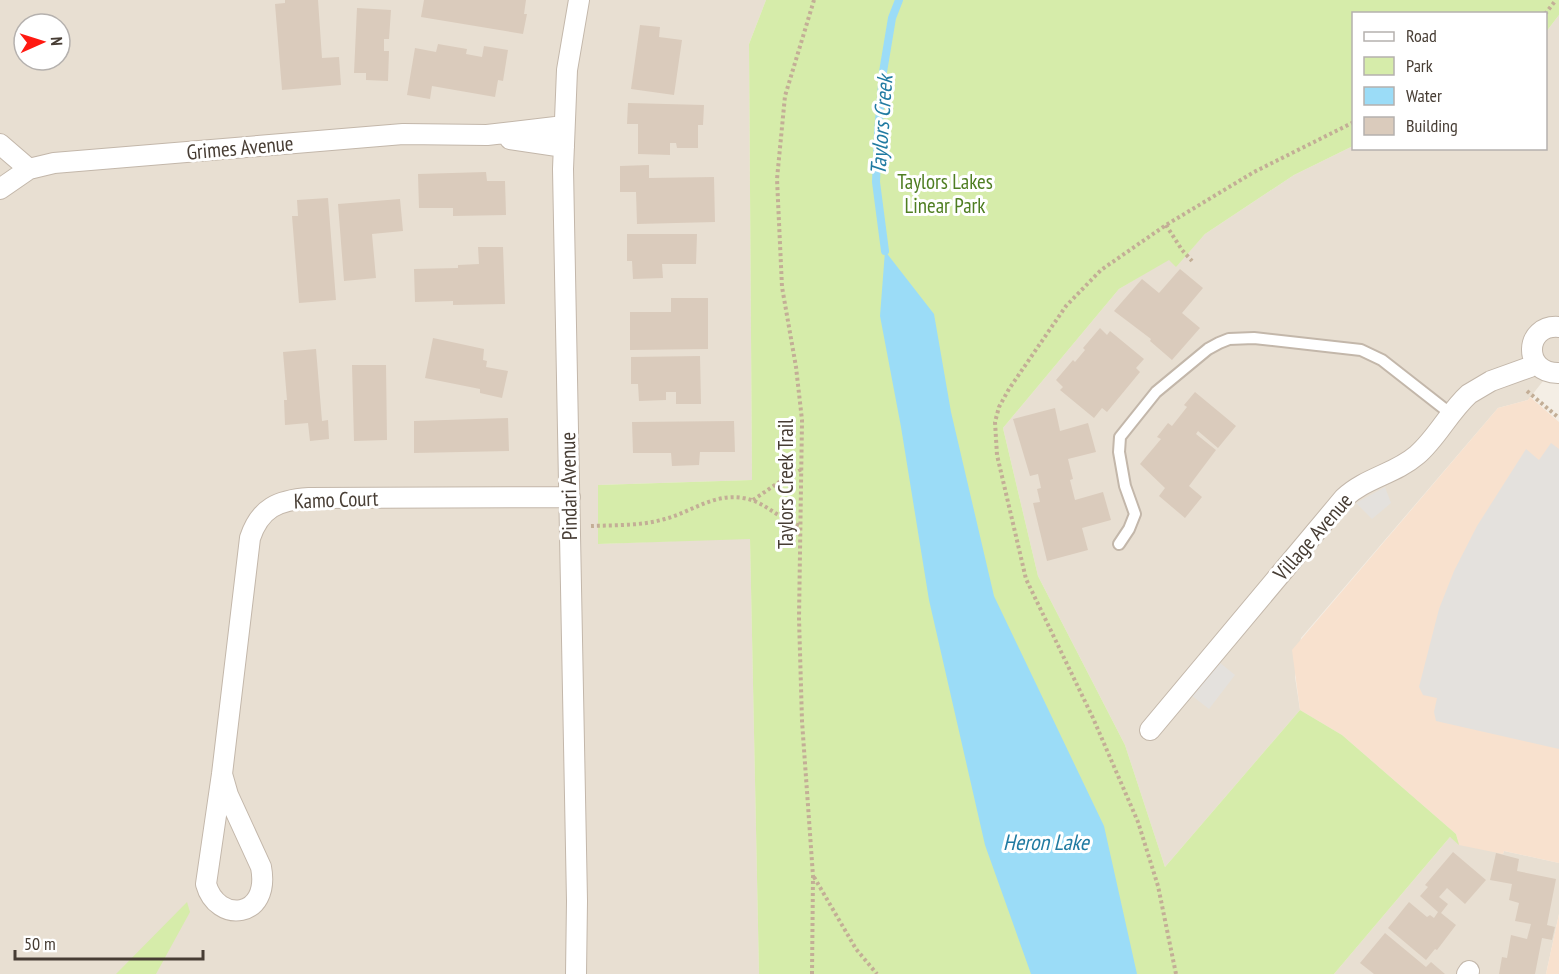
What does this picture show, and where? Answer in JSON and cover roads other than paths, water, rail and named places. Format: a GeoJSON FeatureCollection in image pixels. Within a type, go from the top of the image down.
{"type":"FeatureCollection","features":[{"type":"Feature","properties":{"kind":"street","name":"Pindari Avenue"},"geometry":{"type":"LineString","coordinates":[[576,974],[564,126],[567,70],[579,0]]}},
{"type":"Feature","properties":{"kind":"street","name":"Grimes Avenue"},"geometry":{"type":"LineString","coordinates":[[0,189],[29,169],[54,163],[403,134],[487,135],[564,126]]}},
{"type":"Feature","properties":{"kind":"street","name":"Grimes Avenue"},"geometry":{"type":"LineString","coordinates":[[487,135],[564,147]]}},
{"type":"Feature","properties":{"kind":"street"},"geometry":{"type":"LineString","coordinates":[[0,144],[29,169]]}},
{"type":"Feature","properties":{"kind":"street"},"geometry":{"type":"LineString","coordinates":[[1559,327],[1548,327],[1537,336],[1532,349],[1536,363],[1546,372],[1559,374]]}},
{"type":"Feature","properties":{"kind":"street","name":"Village Avenue"},"geometry":{"type":"LineString","coordinates":[[1150,730],[1344,498],[1359,486],[1395,470],[1417,455],[1469,394],[1479,387],[1536,363]]}},
{"type":"Feature","properties":{"kind":"street","name":"Kamo Court"},"geometry":{"type":"LineString","coordinates":[[222,774],[228,795],[261,867],[263,878],[259,899],[253,906],[244,909],[233,910],[215,902],[209,894],[207,884],[250,538],[254,526],[267,510],[291,499],[309,498],[570,497]]}},
{"type":"Feature","properties":{"kind":"lane"},"geometry":{"type":"LineString","coordinates":[[1119,544],[1134,521],[1135,514],[1125,486],[1119,452],[1119,436],[1156,392],[1208,349],[1229,339],[1254,338],[1361,350],[1382,360],[1451,414]]}},
{"type":"Feature","properties":{"kind":"water","name":"Heron Lake"},"geometry":{"type":"Polygon","coordinates":[[[885,251],[934,314],[951,412],[994,596],[1104,826],[1137,974],[1031,974],[985,845],[929,600],[901,427],[880,316],[885,251]]]}},
{"type":"Feature","properties":{"kind":"waterway","name":"Taylors Creek"},"geometry":{"type":"LineString","coordinates":[[885,251],[876,182],[878,133],[883,72],[892,18],[899,0]]}},
{"type":"Feature","properties":{"kind":"park label","name":"Taylors Lakes Linear Park"},"geometry":{"type":"Point","coordinates":[945,194]}}]}
